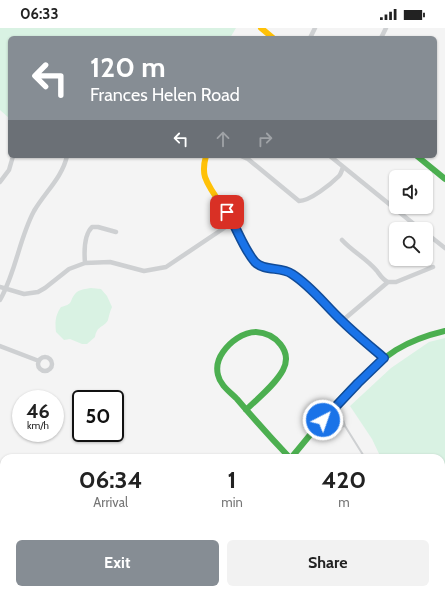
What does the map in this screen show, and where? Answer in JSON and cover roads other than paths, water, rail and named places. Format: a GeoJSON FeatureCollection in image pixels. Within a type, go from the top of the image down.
{"type":"FeatureCollection","features":[{"type":"Feature","properties":{"kind":"street"},"geometry":{"type":"LineString","coordinates":[[261,28],[269,36]]}},
{"type":"Feature","properties":{"kind":"street"},"geometry":{"type":"LineString","coordinates":[[0,182],[9,170],[12,158]]}},
{"type":"Feature","properties":{"kind":"street"},"geometry":{"type":"LineString","coordinates":[[0,300],[6,289],[35,210],[54,184],[66,158]]}},
{"type":"Feature","properties":{"kind":"street"},"geometry":{"type":"LineString","coordinates":[[206,158],[204,170],[206,178],[233,222],[243,243],[257,264],[271,269],[287,270],[293,274],[320,298],[342,321],[384,358]]}},
{"type":"Feature","properties":{"kind":"street"},"geometry":{"type":"LineString","coordinates":[[246,158],[298,201],[306,200],[312,196],[340,175],[344,167]]}},
{"type":"Feature","properties":{"kind":"street"},"geometry":{"type":"LineString","coordinates":[[333,158],[411,222]]}},
{"type":"Feature","properties":{"kind":"street"},"geometry":{"type":"LineString","coordinates":[[420,158],[445,178]]}},
{"type":"Feature","properties":{"kind":"street"},"geometry":{"type":"LineString","coordinates":[[0,287],[24,294],[38,292],[69,269],[84,263],[110,262],[144,271],[166,267],[233,222]]}},
{"type":"Feature","properties":{"kind":"street"},"geometry":{"type":"LineString","coordinates":[[84,263],[84,249],[92,227],[116,232]]}},
{"type":"Feature","properties":{"kind":"street"},"geometry":{"type":"LineString","coordinates":[[433,239],[445,248]]}},
{"type":"Feature","properties":{"kind":"street"},"geometry":{"type":"LineString","coordinates":[[342,240],[356,253],[368,261],[383,279],[388,282],[396,282],[433,267]]}},
{"type":"Feature","properties":{"kind":"street"},"geometry":{"type":"LineString","coordinates":[[342,321],[388,282]]}},
{"type":"Feature","properties":{"kind":"street"},"geometry":{"type":"LineString","coordinates":[[293,454],[338,404],[384,358],[409,343],[445,331]]}},
{"type":"Feature","properties":{"kind":"street"},"geometry":{"type":"LineString","coordinates":[[246,410],[283,370],[285,363],[284,350],[280,343],[272,336],[262,332],[250,332],[241,336],[226,348],[217,363],[218,374],[221,380],[246,410],[286,454]]}},
{"type":"Feature","properties":{"kind":"street"},"geometry":{"type":"LineString","coordinates":[[0,346],[39,360]]}},
{"type":"Feature","properties":{"kind":"lane"},"geometry":{"type":"LineString","coordinates":[[338,404],[345,426],[362,454]]}},
{"type":"Feature","properties":{"kind":"lane"},"geometry":{"type":"LineString","coordinates":[[323,420],[340,428],[345,426]]}}]}
